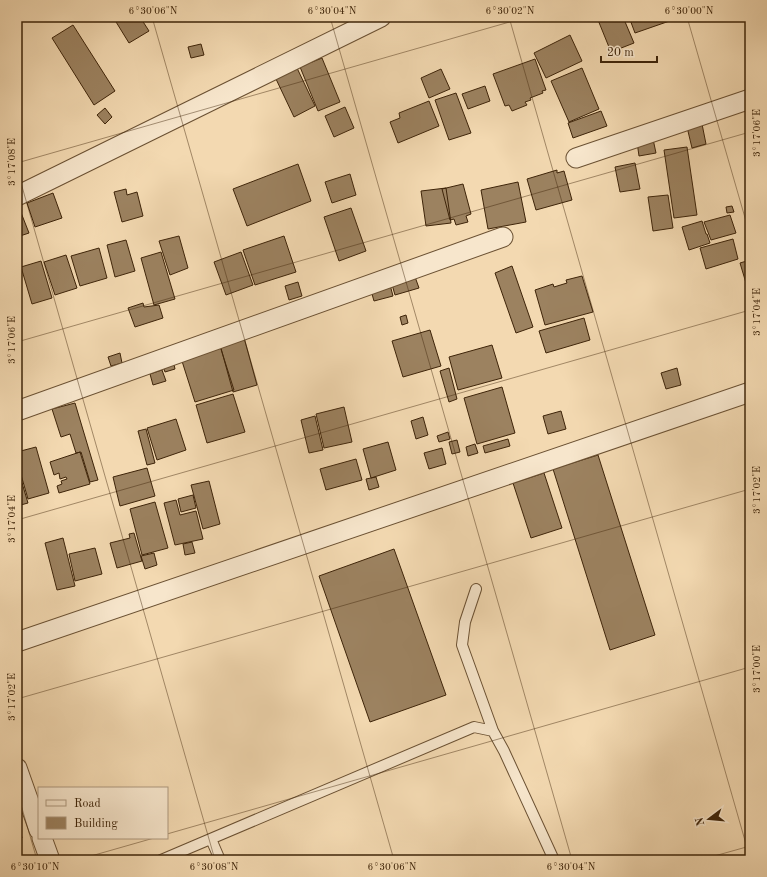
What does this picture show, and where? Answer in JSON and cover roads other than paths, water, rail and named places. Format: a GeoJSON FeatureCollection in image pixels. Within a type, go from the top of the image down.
{"type":"FeatureCollection","features":[{"type":"Feature","properties":{"kind":"street"},"geometry":{"type":"LineString","coordinates":[[17,196],[381,17]]}},
{"type":"Feature","properties":{"kind":"street"},"geometry":{"type":"LineString","coordinates":[[576,158],[750,99]]}},
{"type":"Feature","properties":{"kind":"street"},"geometry":{"type":"LineString","coordinates":[[17,411],[503,237]]}},
{"type":"Feature","properties":{"kind":"street"},"geometry":{"type":"LineString","coordinates":[[17,642],[750,392]]}},
{"type":"Feature","properties":{"kind":"street"},"geometry":{"type":"LineString","coordinates":[[17,768],[38,827]]}},
{"type":"Feature","properties":{"kind":"street"},"geometry":{"type":"LineString","coordinates":[[42,839],[50,860]]}},
{"type":"Feature","properties":{"kind":"lane"},"geometry":{"type":"LineString","coordinates":[[476,589],[465,622],[462,645],[493,731],[504,751],[554,860]]}},
{"type":"Feature","properties":{"kind":"lane"},"geometry":{"type":"LineString","coordinates":[[161,860],[474,727],[493,731]]}},
{"type":"Feature","properties":{"kind":"lane"},"geometry":{"type":"LineString","coordinates":[[211,839],[220,860]]}}]}
